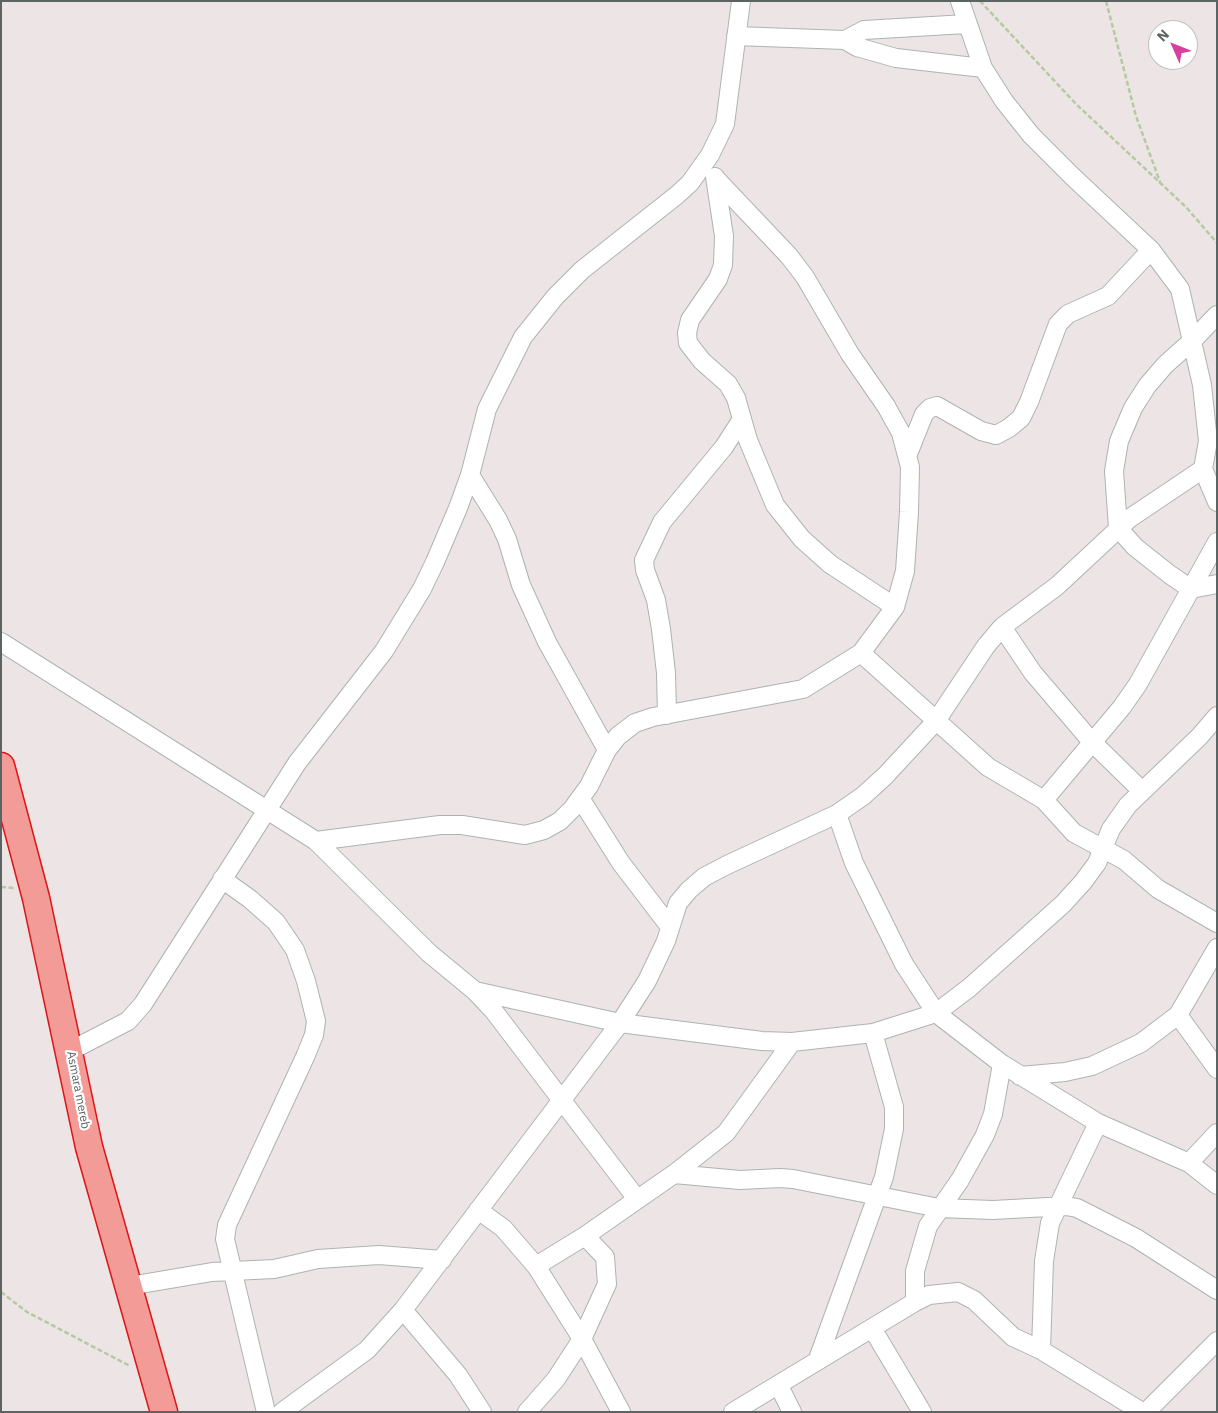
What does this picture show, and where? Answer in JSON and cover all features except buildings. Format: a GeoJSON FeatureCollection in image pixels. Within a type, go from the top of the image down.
{"type":"FeatureCollection","features":[{"type":"Feature","properties":{"kind":"highway","name":"Asmara mereb"},"geometry":{"type":"LineString","coordinates":[[1,766],[36,898],[90,1147],[164,1412]]}},
{"type":"Feature","properties":{"kind":"street"},"geometry":{"type":"LineString","coordinates":[[70,1050],[109,1033],[128,1021],[138,1010],[302,756],[384,651],[408,613],[439,553],[470,475],[487,409],[523,337],[555,297],[582,270],[677,195],[695,176],[710,155],[724,124],[741,1]]}},
{"type":"Feature","properties":{"kind":"street"},"geometry":{"type":"LineString","coordinates":[[960,1],[982,68],[1004,101],[1031,135],[1151,250],[1180,289],[1200,376],[1208,441],[1203,469],[1217,502]]}},
{"type":"Feature","properties":{"kind":"street"},"geometry":{"type":"LineString","coordinates":[[845,40],[864,30],[966,24]]}},
{"type":"Feature","properties":{"kind":"street"},"geometry":{"type":"LineString","coordinates":[[736,36],[845,40],[857,47],[896,58],[982,68]]}},
{"type":"Feature","properties":{"kind":"street"},"geometry":{"type":"LineString","coordinates":[[710,155],[716,179],[724,236],[723,265],[718,279],[690,320],[687,333],[688,343],[702,361],[728,384],[736,398],[742,420],[775,505],[802,539],[830,564],[895,607]]}},
{"type":"Feature","properties":{"kind":"street"},"geometry":{"type":"LineString","coordinates":[[316,841],[440,825],[462,825],[525,835],[544,830],[560,821],[580,798],[607,750],[618,736],[635,722],[803,689],[861,653],[895,607],[905,572],[909,512],[910,467],[901,433],[886,406],[850,354],[805,277],[789,256],[716,179]]}},
{"type":"Feature","properties":{"kind":"street"},"geometry":{"type":"LineString","coordinates":[[908,454],[924,414],[930,408],[937,406],[948,410],[981,431],[996,435],[1009,428],[1021,418],[1030,402],[1058,324],[1068,314],[1108,296],[1151,250]]}},
{"type":"Feature","properties":{"kind":"street"},"geometry":{"type":"LineString","coordinates":[[1217,315],[1165,365],[1147,386],[1133,408],[1119,441],[1114,471],[1118,528],[1135,547],[1168,574],[1191,588],[1217,584]]}},
{"type":"Feature","properties":{"kind":"street"},"geometry":{"type":"LineString","coordinates":[[667,716],[661,628],[656,600],[645,570],[644,560],[651,541],[662,522],[719,453],[742,420]]}},
{"type":"Feature","properties":{"kind":"street"},"geometry":{"type":"LineString","coordinates":[[282,1412],[367,1350],[403,1310],[442,1260],[560,1100],[620,1023],[647,981],[678,903],[689,890],[704,877],[837,814],[863,796],[885,776],[936,721],[986,646],[1002,628],[1057,586],[1118,528],[1203,469]]}},
{"type":"Feature","properties":{"kind":"street"},"geometry":{"type":"LineString","coordinates":[[470,475],[498,520],[507,539],[521,585],[547,642],[607,750]]}},
{"type":"Feature","properties":{"kind":"street"},"geometry":{"type":"LineString","coordinates":[[1044,800],[1122,707],[1138,684],[1217,542]]}},
{"type":"Feature","properties":{"kind":"street"},"geometry":{"type":"LineString","coordinates":[[1002,628],[1033,672],[1092,742],[1142,791]]}},
{"type":"Feature","properties":{"kind":"street"},"geometry":{"type":"LineString","coordinates":[[1,642],[316,841],[429,953],[475,991],[514,1034],[560,1100],[638,1199]]}},
{"type":"Feature","properties":{"kind":"street"},"geometry":{"type":"LineString","coordinates":[[861,653],[988,767],[1044,800],[1067,828],[1124,860],[1158,889],[1217,923]]}},
{"type":"Feature","properties":{"kind":"street"},"geometry":{"type":"LineString","coordinates":[[475,991],[620,1023],[762,1041],[792,1042],[873,1033],[936,1013],[969,988],[1063,904],[1097,863],[1117,819],[1142,791],[1199,737],[1217,716]]}},
{"type":"Feature","properties":{"kind":"street"},"geometry":{"type":"LineString","coordinates":[[580,798],[621,863],[670,927]]}},
{"type":"Feature","properties":{"kind":"street"},"geometry":{"type":"LineString","coordinates":[[837,814],[854,863],[919,989],[936,1013],[1020,1076],[1098,1123],[1189,1163],[1217,1185]]}},
{"type":"Feature","properties":{"kind":"street"},"geometry":{"type":"LineString","coordinates":[[222,879],[250,899],[276,922],[295,950],[306,981],[316,1021],[314,1034],[306,1057],[227,1224],[225,1239],[266,1412]]}},
{"type":"Feature","properties":{"kind":"street"},"geometry":{"type":"LineString","coordinates":[[1020,1076],[1065,1072],[1092,1066],[1142,1043],[1178,1015],[1217,948]]}},
{"type":"Feature","properties":{"kind":"street"},"geometry":{"type":"LineString","coordinates":[[1178,1015],[1217,1069]]}},
{"type":"Feature","properties":{"kind":"street"},"geometry":{"type":"LineString","coordinates":[[818,1359],[884,1177],[892,1138],[894,1107],[873,1033]]}},
{"type":"Feature","properties":{"kind":"street"},"geometry":{"type":"LineString","coordinates":[[536,1266],[585,1236],[674,1174],[726,1133],[792,1042]]}},
{"type":"Feature","properties":{"kind":"street"},"geometry":{"type":"LineString","coordinates":[[915,1302],[915,1271],[928,1226],[960,1180],[985,1135],[993,1114],[1002,1064]]}},
{"type":"Feature","properties":{"kind":"street"},"geometry":{"type":"LineString","coordinates":[[1041,1350],[1044,1261],[1050,1223],[1056,1207],[1098,1123]]}},
{"type":"Feature","properties":{"kind":"street"},"geometry":{"type":"LineString","coordinates":[[1189,1163],[1217,1133]]}},
{"type":"Feature","properties":{"kind":"street"},"geometry":{"type":"LineString","coordinates":[[674,1174],[740,1180],[780,1178],[939,1208],[992,1210],[1077,1208],[1104,1220],[1217,1290]]}},
{"type":"Feature","properties":{"kind":"street"},"geometry":{"type":"LineString","coordinates":[[478,1210],[503,1228],[536,1266],[582,1339],[621,1412]]}},
{"type":"Feature","properties":{"kind":"street"},"geometry":{"type":"LineString","coordinates":[[527,1412],[556,1379],[582,1339],[607,1284],[605,1257],[585,1236]]}},
{"type":"Feature","properties":{"kind":"street"},"geometry":{"type":"LineString","coordinates":[[128,1286],[232,1271],[274,1269],[318,1259],[379,1256],[442,1260]]}},
{"type":"Feature","properties":{"kind":"street"},"geometry":{"type":"LineString","coordinates":[[733,1412],[779,1386],[818,1359],[915,1302],[929,1295],[958,1292],[974,1300],[1013,1337],[1041,1350],[1142,1412]]}},
{"type":"Feature","properties":{"kind":"street"},"geometry":{"type":"LineString","coordinates":[[403,1310],[458,1375],[482,1412]]}},
{"type":"Feature","properties":{"kind":"street"},"geometry":{"type":"LineString","coordinates":[[872,1328],[922,1412]]}},
{"type":"Feature","properties":{"kind":"street"},"geometry":{"type":"LineString","coordinates":[[1146,1412],[1217,1341]]}},
{"type":"Feature","properties":{"kind":"street"},"geometry":{"type":"LineString","coordinates":[[779,1386],[792,1412]]}},
{"type":"Feature","properties":{"kind":"path"},"geometry":{"type":"LineString","coordinates":[[980,1],[1076,104],[1186,206],[1217,243]]}},
{"type":"Feature","properties":{"kind":"path"},"geometry":{"type":"LineString","coordinates":[[1106,1],[1136,116],[1161,184]]}},
{"type":"Feature","properties":{"kind":"path"},"geometry":{"type":"LineString","coordinates":[[1,1292],[27,1312],[126,1362],[135,1370]]}}]}
